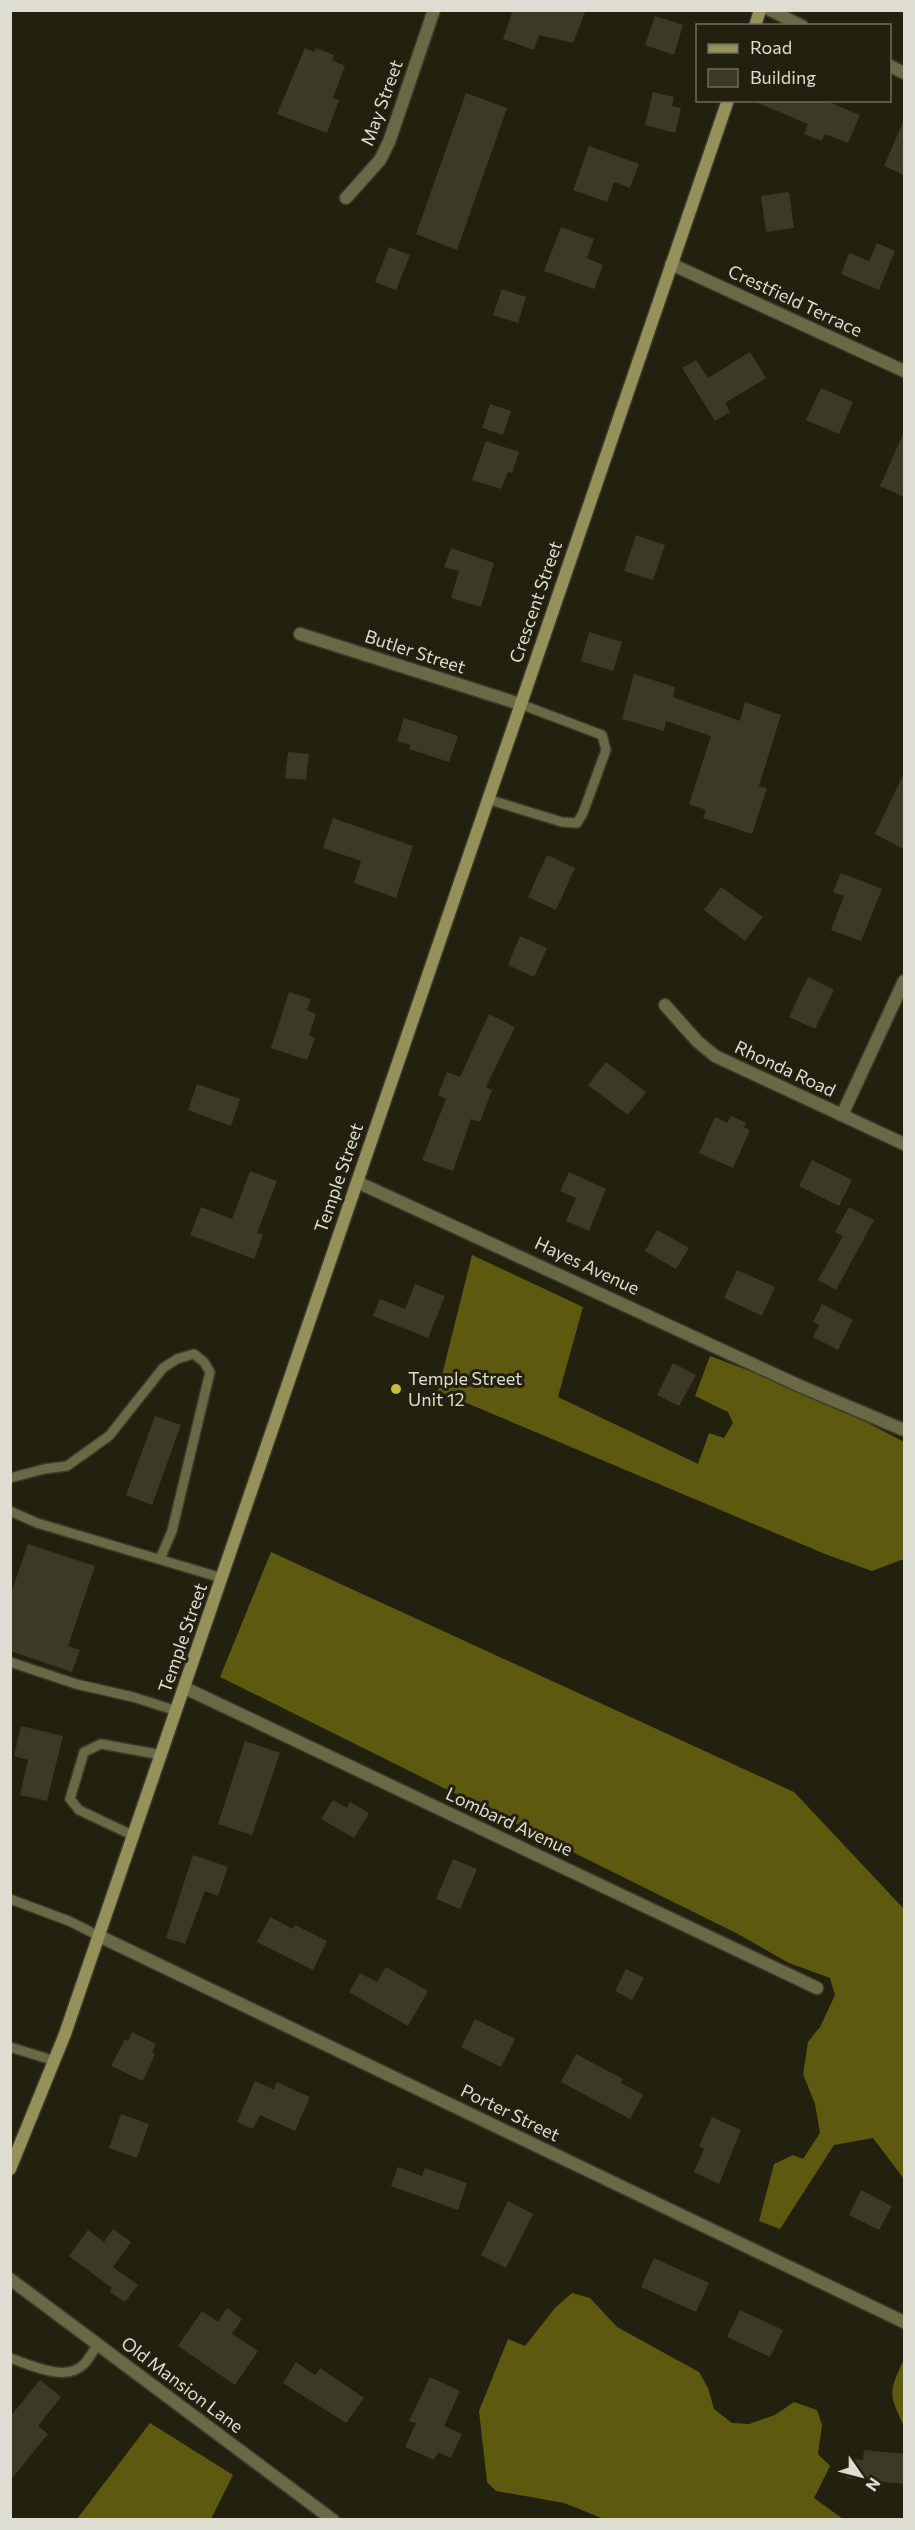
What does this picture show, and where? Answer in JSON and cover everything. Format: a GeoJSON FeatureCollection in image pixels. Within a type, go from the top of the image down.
{"type":"FeatureCollection","features":[{"type":"Feature","properties":{"kind":"main road","name":"Crescent Street"},"geometry":{"type":"LineString","coordinates":[[380,1115],[727,102]]}},
{"type":"Feature","properties":{"kind":"main road","name":"Temple Street"},"geometry":{"type":"LineString","coordinates":[[10,2169],[14,2152],[55,2061],[99,1936],[380,1115]]}},
{"type":"Feature","properties":{"kind":"street","name":"May Street"},"geometry":{"type":"LineString","coordinates":[[346,198],[380,160],[389,142],[434,10]]}},
{"type":"Feature","properties":{"kind":"street"},"geometry":{"type":"LineString","coordinates":[[770,10],[798,24]]}},
{"type":"Feature","properties":{"kind":"street","name":"Crestfield Terrace"},"geometry":{"type":"LineString","coordinates":[[671,264],[904,371]]}},
{"type":"Feature","properties":{"kind":"street","name":"Butler Street"},"geometry":{"type":"LineString","coordinates":[[300,634],[520,704]]}},
{"type":"Feature","properties":{"kind":"street"},"geometry":{"type":"LineString","coordinates":[[842,1115],[904,981]]}},
{"type":"Feature","properties":{"kind":"street","name":"Rhonda Road"},"geometry":{"type":"LineString","coordinates":[[665,1005],[697,1041],[715,1056],[904,1143]]}},
{"type":"Feature","properties":{"kind":"street","name":"Hayes Avenue"},"geometry":{"type":"LineString","coordinates":[[357,1182],[800,1386],[904,1430]]}},
{"type":"Feature","properties":{"kind":"street","name":"Lombard Avenue"},"geometry":{"type":"LineString","coordinates":[[185,1688],[817,1988]]}},
{"type":"Feature","properties":{"kind":"street","name":"Porter Street"},"geometry":{"type":"LineString","coordinates":[[99,1936],[904,2322]]}},
{"type":"Feature","properties":{"kind":"street","name":"Old Mansion Lane"},"geometry":{"type":"LineString","coordinates":[[10,2279],[333,2520]]}},
{"type":"Feature","properties":{"kind":"lane"},"geometry":{"type":"LineString","coordinates":[[487,799],[562,822],[576,823],[584,813],[606,750],[602,735],[520,704]]}},
{"type":"Feature","properties":{"kind":"lane"},"geometry":{"type":"LineString","coordinates":[[10,1478],[44,1468],[67,1466],[109,1436],[163,1368],[177,1359],[194,1354],[204,1362],[210,1372],[172,1531],[160,1560]]}},
{"type":"Feature","properties":{"kind":"lane"},"geometry":{"type":"LineString","coordinates":[[10,1511],[36,1523],[222,1578]]}},
{"type":"Feature","properties":{"kind":"lane"},"geometry":{"type":"LineString","coordinates":[[10,1662],[76,1684],[133,1697],[177,1711]]}},
{"type":"Feature","properties":{"kind":"lane"},"geometry":{"type":"LineString","coordinates":[[134,1836],[80,1810],[70,1799],[84,1752],[101,1744],[162,1755]]}},
{"type":"Feature","properties":{"kind":"lane"},"geometry":{"type":"LineString","coordinates":[[10,1899],[69,1921],[99,1936]]}},
{"type":"Feature","properties":{"kind":"lane"},"geometry":{"type":"LineString","coordinates":[[10,2047],[55,2061]]}},
{"type":"Feature","properties":{"kind":"lane"},"geometry":{"type":"LineString","coordinates":[[10,2358],[59,2373],[71,2372],[83,2366],[98,2344]]}},
{"type":"Feature","properties":{"kind":"shaded area"},"geometry":{"type":"Polygon","coordinates":[[[472,1255],[583,1307],[558,1397],[698,1464],[709,1433],[724,1438],[733,1423],[728,1412],[695,1396],[710,1356],[819,1397],[904,1442],[904,1559],[872,1571],[825,1554],[438,1391],[472,1255]]]}},
{"type":"Feature","properties":{"kind":"shaded area"},"geometry":{"type":"Polygon","coordinates":[[[271,1552],[794,1792],[904,1909],[904,2179],[873,2138],[834,2145],[780,2229],[759,2221],[774,2164],[793,2155],[803,2159],[820,2133],[815,2104],[803,2074],[808,2042],[820,2027],[835,1995],[830,1978],[789,1963],[738,1934],[220,1677],[271,1552]]]}},
{"type":"Feature","properties":{"kind":"shaded area"},"geometry":{"type":"Polygon","coordinates":[[[572,2293],[590,2298],[617,2327],[699,2372],[708,2388],[714,2409],[732,2423],[749,2424],[775,2415],[794,2402],[817,2410],[822,2425],[818,2454],[830,2466],[814,2498],[843,2519],[604,2519],[564,2503],[496,2491],[487,2482],[479,2411],[508,2339],[525,2346],[555,2308],[572,2293]]]}},
{"type":"Feature","properties":{"kind":"shaded area"},"geometry":{"type":"Polygon","coordinates":[[[904,2359],[904,2426],[895,2406],[892,2392],[904,2359]]]}},
{"type":"Feature","properties":{"kind":"shaded area"},"geometry":{"type":"Polygon","coordinates":[[[150,2423],[233,2475],[211,2519],[77,2519],[150,2423]]]}},
{"type":"Feature","properties":{"kind":"building"},"geometry":{"type":"Polygon","coordinates":[[[513,10],[586,10],[573,43],[539,35],[534,50],[503,39],[513,10]]]}},
{"type":"Feature","properties":{"kind":"building"},"geometry":{"type":"Polygon","coordinates":[[[655,16],[683,25],[674,55],[645,45],[655,16]]]}},
{"type":"Feature","properties":{"kind":"building"},"geometry":{"type":"Polygon","coordinates":[[[305,48],[314,52],[316,48],[334,55],[332,60],[345,66],[333,98],[339,100],[327,133],[277,114],[305,48]]]}},
{"type":"Feature","properties":{"kind":"building"},"geometry":{"type":"Polygon","coordinates":[[[653,92],[674,97],[672,106],[681,108],[675,133],[645,125],[653,92]]]}},
{"type":"Feature","properties":{"kind":"building"},"geometry":{"type":"Polygon","coordinates":[[[466,93],[507,108],[457,250],[416,234],[466,93]]]}},
{"type":"Feature","properties":{"kind":"building"},"geometry":{"type":"Polygon","coordinates":[[[755,102],[829,102],[860,115],[848,143],[825,134],[822,141],[804,134],[808,124],[755,102]]]}},
{"type":"Feature","properties":{"kind":"building"},"geometry":{"type":"Polygon","coordinates":[[[904,120],[904,175],[884,166],[904,120]]]}},
{"type":"Feature","properties":{"kind":"building"},"geometry":{"type":"Polygon","coordinates":[[[589,146],[639,164],[630,188],[614,182],[607,202],[573,190],[589,146]]]}},
{"type":"Feature","properties":{"kind":"building"},"geometry":{"type":"Polygon","coordinates":[[[789,192],[794,228],[766,232],[761,196],[789,192]]]}},
{"type":"Feature","properties":{"kind":"building"},"geometry":{"type":"Polygon","coordinates":[[[561,227],[594,239],[587,258],[603,265],[594,289],[544,271],[561,227]]]}},
{"type":"Feature","properties":{"kind":"building"},"geometry":{"type":"Polygon","coordinates":[[[877,243],[895,251],[879,290],[841,274],[849,253],[869,261],[877,243]]]}},
{"type":"Feature","properties":{"kind":"building"},"geometry":{"type":"Polygon","coordinates":[[[389,247],[410,255],[396,290],[375,282],[389,247]]]}},
{"type":"Feature","properties":{"kind":"building"},"geometry":{"type":"Polygon","coordinates":[[[502,289],[526,297],[518,323],[493,315],[502,289]]]}},
{"type":"Feature","properties":{"kind":"building"},"geometry":{"type":"Polygon","coordinates":[[[750,352],[766,378],[725,403],[730,412],[715,421],[682,368],[696,360],[708,378],[750,352]]]}},
{"type":"Feature","properties":{"kind":"building"},"geometry":{"type":"Polygon","coordinates":[[[821,388],[853,402],[839,434],[806,420],[821,388]]]}},
{"type":"Feature","properties":{"kind":"building"},"geometry":{"type":"Polygon","coordinates":[[[490,404],[511,411],[503,435],[482,428],[490,404]]]}},
{"type":"Feature","properties":{"kind":"building"},"geometry":{"type":"Polygon","coordinates":[[[904,432],[904,497],[880,486],[904,432]]]}},
{"type":"Feature","properties":{"kind":"building"},"geometry":{"type":"Polygon","coordinates":[[[486,441],[519,452],[512,473],[508,472],[501,489],[472,480],[486,441]]]}},
{"type":"Feature","properties":{"kind":"building"},"geometry":{"type":"Polygon","coordinates":[[[636,535],[665,545],[653,580],[624,571],[636,535]]]}},
{"type":"Feature","properties":{"kind":"building"},"geometry":{"type":"Polygon","coordinates":[[[451,548],[494,563],[481,607],[451,598],[459,571],[444,567],[451,548]]]}},
{"type":"Feature","properties":{"kind":"building"},"geometry":{"type":"Polygon","coordinates":[[[589,632],[622,642],[613,671],[581,661],[589,632]]]}},
{"type":"Feature","properties":{"kind":"building"},"geometry":{"type":"Polygon","coordinates":[[[634,674],[675,687],[673,697],[740,721],[745,702],[781,715],[759,786],[767,788],[752,834],[703,818],[706,810],[689,804],[711,736],[666,721],[664,731],[622,719],[634,674]]]}},
{"type":"Feature","properties":{"kind":"building"},"geometry":{"type":"Polygon","coordinates":[[[404,718],[458,736],[449,762],[409,749],[411,745],[397,741],[404,718]]]}},
{"type":"Feature","properties":{"kind":"building"},"geometry":{"type":"Polygon","coordinates":[[[288,752],[309,754],[306,780],[285,778],[288,752]]]}},
{"type":"Feature","properties":{"kind":"building"},"geometry":{"type":"Polygon","coordinates":[[[904,773],[904,849],[875,834],[904,773]]]}},
{"type":"Feature","properties":{"kind":"building"},"geometry":{"type":"Polygon","coordinates":[[[333,818],[413,846],[396,898],[354,883],[361,861],[323,848],[333,818]]]}},
{"type":"Feature","properties":{"kind":"building"},"geometry":{"type":"Polygon","coordinates":[[[547,855],[575,868],[556,910],[528,897],[547,855]]]}},
{"type":"Feature","properties":{"kind":"building"},"geometry":{"type":"Polygon","coordinates":[[[841,873],[882,889],[861,941],[831,930],[844,896],[833,892],[841,873]]]}},
{"type":"Feature","properties":{"kind":"building"},"geometry":{"type":"Polygon","coordinates":[[[721,887],[763,917],[745,941],[704,910],[721,887]]]}},
{"type":"Feature","properties":{"kind":"building"},"geometry":{"type":"Polygon","coordinates":[[[520,936],[547,948],[534,977],[508,965],[520,936]]]}},
{"type":"Feature","properties":{"kind":"building"},"geometry":{"type":"Polygon","coordinates":[[[808,977],[834,990],[815,1029],[789,1017],[808,977]]]}},
{"type":"Feature","properties":{"kind":"building"},"geometry":{"type":"Polygon","coordinates":[[[289,992],[311,999],[307,1010],[316,1014],[309,1035],[315,1038],[307,1060],[271,1048],[289,992]]]}},
{"type":"Feature","properties":{"kind":"building"},"geometry":{"type":"Polygon","coordinates":[[[489,1014],[515,1027],[486,1087],[492,1090],[480,1122],[471,1119],[453,1171],[422,1160],[446,1099],[438,1095],[447,1072],[460,1077],[489,1014]]]}},
{"type":"Feature","properties":{"kind":"building"},"geometry":{"type":"Polygon","coordinates":[[[606,1062],[646,1092],[628,1115],[588,1085],[606,1062]]]}},
{"type":"Feature","properties":{"kind":"building"},"geometry":{"type":"Polygon","coordinates":[[[197,1084],[240,1099],[231,1126],[188,1110],[197,1084]]]}},
{"type":"Feature","properties":{"kind":"building"},"geometry":{"type":"Polygon","coordinates":[[[731,1116],[746,1123],[744,1127],[750,1130],[733,1168],[699,1153],[715,1117],[727,1123],[731,1116]]]}},
{"type":"Feature","properties":{"kind":"building"},"geometry":{"type":"Polygon","coordinates":[[[812,1160],[852,1180],[839,1206],[799,1186],[812,1160]]]}},
{"type":"Feature","properties":{"kind":"building"},"geometry":{"type":"Polygon","coordinates":[[[250,1171],[277,1181],[257,1233],[263,1235],[254,1259],[190,1235],[201,1207],[232,1219],[250,1171]]]}},
{"type":"Feature","properties":{"kind":"building"},"geometry":{"type":"Polygon","coordinates":[[[569,1172],[606,1189],[589,1231],[566,1221],[576,1198],[560,1191],[569,1172]]]}},
{"type":"Feature","properties":{"kind":"building"},"geometry":{"type":"Polygon","coordinates":[[[849,1207],[874,1220],[836,1290],[818,1280],[843,1236],[835,1232],[849,1207]]]}},
{"type":"Feature","properties":{"kind":"building"},"geometry":{"type":"Polygon","coordinates":[[[657,1230],[689,1248],[676,1269],[645,1251],[657,1230]]]}},
{"type":"Feature","properties":{"kind":"building"},"geometry":{"type":"Polygon","coordinates":[[[737,1270],[775,1287],[762,1316],[724,1298],[737,1270]]]}},
{"type":"Feature","properties":{"kind":"building"},"geometry":{"type":"Polygon","coordinates":[[[415,1284],[445,1296],[428,1338],[373,1316],[380,1299],[405,1309],[415,1284]]]}},
{"type":"Feature","properties":{"kind":"building"},"geometry":{"type":"Polygon","coordinates":[[[822,1304],[853,1320],[838,1350],[813,1337],[819,1325],[813,1322],[822,1304]]]}},
{"type":"Feature","properties":{"kind":"building"},"geometry":{"type":"Polygon","coordinates":[[[673,1363],[696,1375],[679,1406],[657,1395],[673,1363]]]}},
{"type":"Feature","properties":{"kind":"building"},"geometry":{"type":"Polygon","coordinates":[[[155,1416],[181,1425],[152,1505],[126,1495],[155,1416]]]}},
{"type":"Feature","properties":{"kind":"building"},"geometry":{"type":"Polygon","coordinates":[[[28,1544],[95,1566],[68,1646],[80,1650],[72,1672],[10,1651],[10,1596],[28,1544]]]}},
{"type":"Feature","properties":{"kind":"building"},"geometry":{"type":"Polygon","coordinates":[[[21,1726],[63,1736],[47,1801],[20,1795],[28,1760],[14,1756],[21,1726]]]}},
{"type":"Feature","properties":{"kind":"building"},"geometry":{"type":"Polygon","coordinates":[[[245,1741],[280,1753],[252,1835],[218,1824],[245,1741]]]}},
{"type":"Feature","properties":{"kind":"building"},"geometry":{"type":"Polygon","coordinates":[[[333,1800],[347,1808],[350,1802],[369,1813],[354,1838],[321,1819],[333,1800]]]}},
{"type":"Feature","properties":{"kind":"building"},"geometry":{"type":"Polygon","coordinates":[[[193,1855],[228,1867],[218,1896],[205,1891],[185,1944],[166,1938],[193,1855]]]}},
{"type":"Feature","properties":{"kind":"building"},"geometry":{"type":"Polygon","coordinates":[[[453,1859],[477,1869],[460,1909],[436,1899],[453,1859]]]}},
{"type":"Feature","properties":{"kind":"building"},"geometry":{"type":"Polygon","coordinates":[[[270,1917],[293,1929],[295,1925],[327,1941],[313,1970],[257,1942],[270,1917]]]}},
{"type":"Feature","properties":{"kind":"building"},"geometry":{"type":"Polygon","coordinates":[[[386,1967],[428,1991],[408,2026],[349,1992],[360,1973],[377,1982],[386,1967]]]}},
{"type":"Feature","properties":{"kind":"building"},"geometry":{"type":"Polygon","coordinates":[[[626,1969],[644,1978],[632,2000],[615,1991],[626,1969]]]}},
{"type":"Feature","properties":{"kind":"building"},"geometry":{"type":"Polygon","coordinates":[[[475,2019],[515,2039],[501,2067],[461,2047],[475,2019]]]}},
{"type":"Feature","properties":{"kind":"building"},"geometry":{"type":"Polygon","coordinates":[[[132,2032],[156,2044],[152,2052],[155,2054],[143,2081],[111,2066],[125,2039],[128,2041],[132,2032]]]}},
{"type":"Feature","properties":{"kind":"building"},"geometry":{"type":"Polygon","coordinates":[[[576,2054],[623,2079],[621,2083],[643,2095],[630,2119],[561,2082],[576,2054]]]}},
{"type":"Feature","properties":{"kind":"building"},"geometry":{"type":"Polygon","coordinates":[[[255,2081],[274,2090],[277,2082],[310,2097],[295,2131],[260,2115],[253,2129],[237,2122],[255,2081]]]}},
{"type":"Feature","properties":{"kind":"building"},"geometry":{"type":"Polygon","coordinates":[[[121,2114],[149,2124],[137,2158],[109,2148],[121,2114]]]}},
{"type":"Feature","properties":{"kind":"building"},"geometry":{"type":"Polygon","coordinates":[[[712,2117],[741,2130],[719,2184],[694,2172],[704,2149],[699,2146],[712,2117]]]}},
{"type":"Feature","properties":{"kind":"building"},"geometry":{"type":"Polygon","coordinates":[[[398,2167],[422,2176],[425,2168],[467,2183],[458,2210],[391,2186],[398,2167]]]}},
{"type":"Feature","properties":{"kind":"building"},"geometry":{"type":"Polygon","coordinates":[[[861,2190],[892,2206],[879,2230],[849,2215],[861,2190]]]}},
{"type":"Feature","properties":{"kind":"building"},"geometry":{"type":"Polygon","coordinates":[[[508,2201],[533,2214],[506,2268],[481,2255],[508,2201]]]}},
{"type":"Feature","properties":{"kind":"building"},"geometry":{"type":"Polygon","coordinates":[[[113,2229],[131,2242],[113,2267],[138,2285],[125,2302],[110,2292],[112,2288],[69,2256],[88,2230],[104,2242],[113,2229]]]}},
{"type":"Feature","properties":{"kind":"building"},"geometry":{"type":"Polygon","coordinates":[[[654,2258],[709,2283],[696,2312],[641,2287],[654,2258]]]}},
{"type":"Feature","properties":{"kind":"building"},"geometry":{"type":"Polygon","coordinates":[[[227,2308],[242,2319],[232,2334],[258,2351],[235,2385],[178,2346],[202,2311],[218,2322],[227,2308]]]}},
{"type":"Feature","properties":{"kind":"building"},"geometry":{"type":"Polygon","coordinates":[[[740,2310],[783,2330],[770,2357],[727,2337],[740,2310]]]}},
{"type":"Feature","properties":{"kind":"building"},"geometry":{"type":"Polygon","coordinates":[[[296,2362],[315,2375],[320,2368],[364,2398],[346,2423],[283,2383],[296,2362]]]}},
{"type":"Feature","properties":{"kind":"building"},"geometry":{"type":"Polygon","coordinates":[[[430,2377],[460,2391],[444,2426],[462,2434],[451,2458],[438,2452],[434,2460],[405,2447],[416,2423],[409,2421],[430,2377]]]}},
{"type":"Feature","properties":{"kind":"building"},"geometry":{"type":"Polygon","coordinates":[[[40,2380],[61,2397],[38,2426],[48,2434],[10,2481],[10,2417],[40,2380]]]}},
{"type":"Feature","properties":{"kind":"building"},"geometry":{"type":"Polygon","coordinates":[[[864,2450],[904,2454],[904,2484],[846,2478],[848,2459],[863,2460],[864,2450]]]}},
{"type":"Feature","properties":{"kind":"place","name":"Temple Street Unit 12"},"geometry":{"type":"Point","coordinates":[396,1389]}}]}
